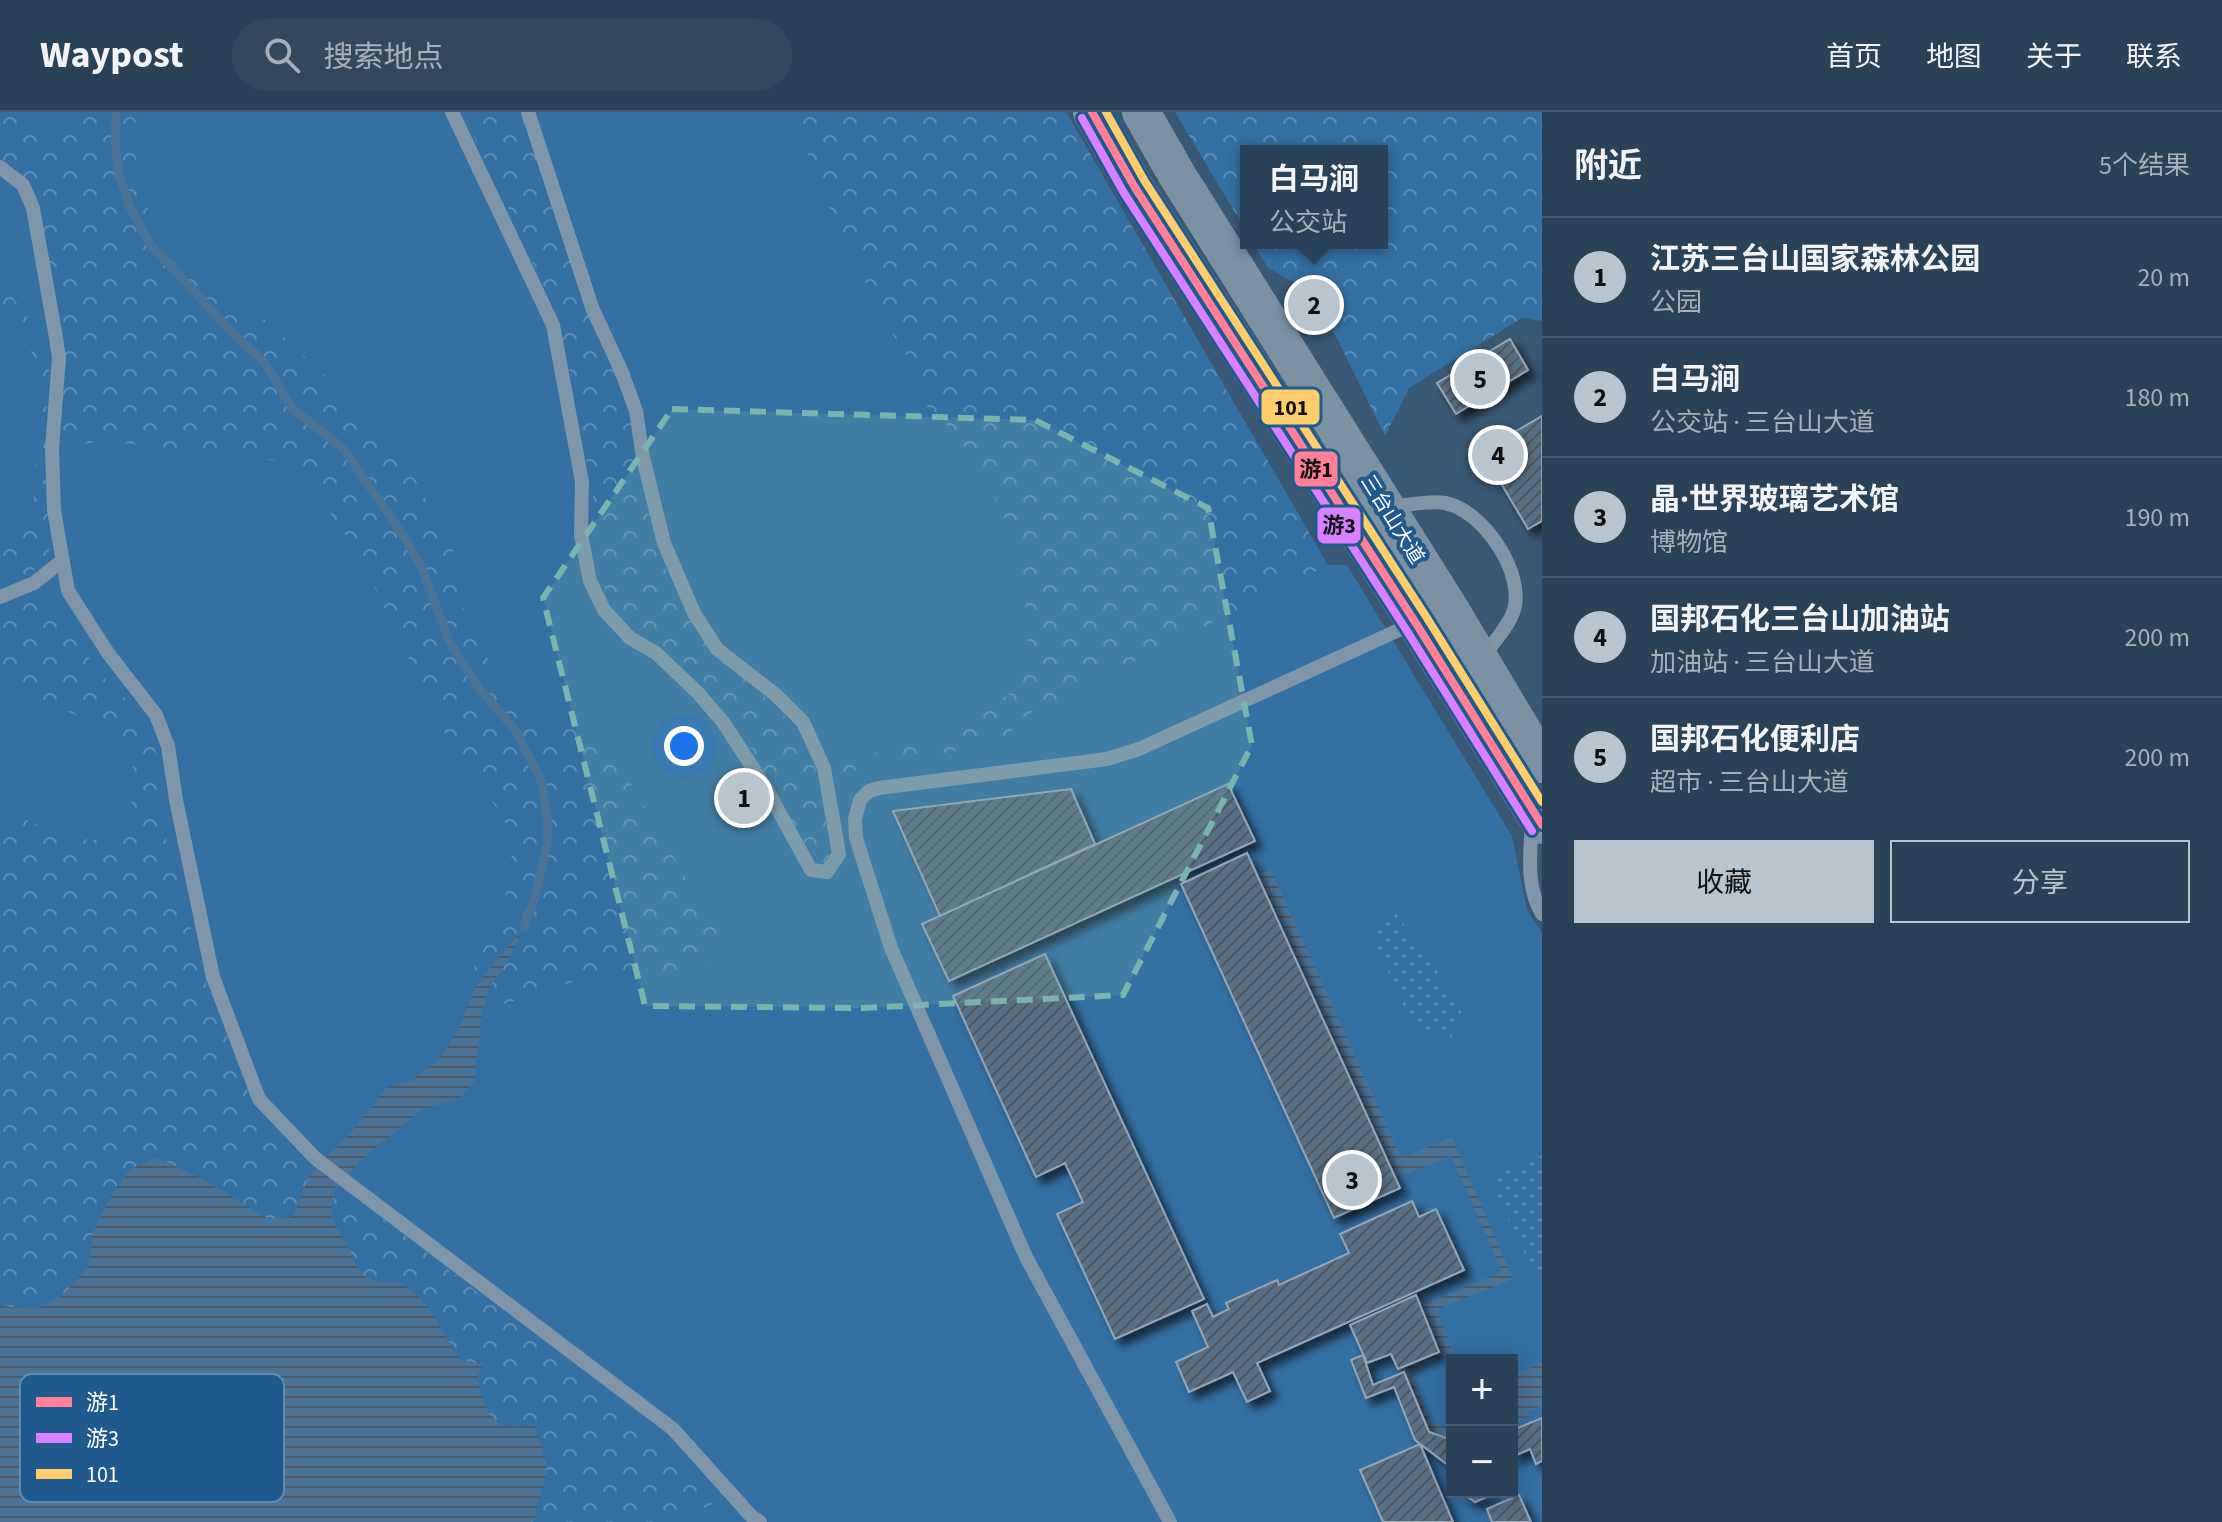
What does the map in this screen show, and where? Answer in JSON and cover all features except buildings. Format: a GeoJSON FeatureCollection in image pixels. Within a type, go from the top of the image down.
{"type":"FeatureCollection","features":[{"type":"Feature","properties":{"kind":"main road","name":"三台山大道"},"geometry":{"type":"LineString","coordinates":[[1092,112],[1134,186],[1432,614],[1481,661],[1542,764]]}},
{"type":"Feature","properties":{"kind":"main road","name":"三台山大道"},"geometry":{"type":"LineString","coordinates":[[1141,112],[1177,175],[1386,507],[1432,614],[1538,818]]}},
{"type":"Feature","properties":{"kind":"lane"},"geometry":{"type":"LineString","coordinates":[[452,112],[553,325],[582,482],[581,535],[590,581],[599,601],[630,638],[656,653],[723,722],[766,788],[811,870],[827,872],[839,854],[824,768],[803,722],[776,695],[717,649],[694,613],[664,543],[643,458],[636,411],[593,310],[528,112]]}},
{"type":"Feature","properties":{"kind":"lane"},"geometry":{"type":"LineString","coordinates":[[0,167],[23,185],[33,208],[56,338],[59,358],[52,463],[54,510],[68,591],[108,653],[156,715],[168,746],[176,800],[213,977],[259,1099],[315,1158],[673,1429],[752,1517],[760,1522]]}},
{"type":"Feature","properties":{"kind":"lane"},"geometry":{"type":"LineString","coordinates":[[1386,507],[1445,503],[1472,516],[1489,531],[1507,564],[1517,593],[1513,613],[1481,661]]}},
{"type":"Feature","properties":{"kind":"lane"},"geometry":{"type":"LineString","coordinates":[[0,597],[34,583],[63,560]]}},
{"type":"Feature","properties":{"kind":"lane"},"geometry":{"type":"LineString","coordinates":[[1170,1522],[1026,1257],[891,948],[856,838],[857,809],[860,800],[869,791],[879,788],[1107,759],[1139,749],[1432,614]]}},
{"type":"Feature","properties":{"kind":"lane"},"geometry":{"type":"LineString","coordinates":[[1538,818],[1530,853],[1535,902],[1542,914]]}},
{"type":"Feature","properties":{"kind":"highlighted area"},"geometry":{"type":"Polygon","coordinates":[[[672,409],[1035,420],[1208,508],[1252,745],[1123,995],[860,1008],[645,1006],[543,598],[672,409]]]}},
{"type":"Feature","properties":{"kind":"green space"},"geometry":{"type":"Polygon","coordinates":[[[0,112],[1066,112],[1327,565],[1347,565],[1512,836],[1527,909],[1542,933],[1542,1522],[0,1522],[0,112]]]}},
{"type":"Feature","properties":{"kind":"green space"},"geometry":{"type":"Polygon","coordinates":[[[0,112],[20,113],[48,128],[62,123],[65,112],[136,112],[134,150],[148,210],[164,235],[201,272],[269,323],[340,390],[403,456],[450,544],[463,576],[464,608],[500,685],[524,713],[585,734],[614,755],[715,928],[719,943],[706,965],[678,975],[585,978],[504,1004],[467,981],[504,901],[511,857],[509,836],[502,816],[459,762],[357,551],[310,486],[272,460],[106,441],[81,444],[67,454],[60,476],[63,376],[39,219],[0,162],[0,112]]]}},
{"type":"Feature","properties":{"kind":"green space"},"geometry":{"type":"Polygon","coordinates":[[[462,112],[521,112],[591,315],[627,401],[655,534],[670,583],[681,608],[715,654],[779,709],[808,750],[823,789],[834,849],[830,860],[822,865],[815,863],[729,709],[687,665],[623,618],[607,597],[599,567],[594,503],[568,359],[555,314],[514,219],[462,112]]]}},
{"type":"Feature","properties":{"kind":"green space"},"geometry":{"type":"Polygon","coordinates":[[[782,112],[1066,112],[1328,565],[1043,706],[1012,724],[1012,740],[852,771],[842,780],[834,774],[856,758],[945,734],[1011,693],[1027,661],[1028,632],[1022,572],[1009,526],[975,460],[945,423],[927,407],[905,353],[882,318],[830,209],[812,162],[782,112]]]}},
{"type":"Feature","properties":{"kind":"green space"},"geometry":{"type":"Polygon","coordinates":[[[1175,112],[1542,112],[1542,321],[1522,318],[1409,388],[1385,436],[1315,294],[1268,268],[1257,249],[1388,249],[1388,145],[1240,145],[1240,221],[1175,112]]]}},
{"type":"Feature","properties":{"kind":"green space"},"geometry":{"type":"Polygon","coordinates":[[[0,278],[50,356],[46,462],[52,528],[49,551],[41,564],[22,578],[0,587],[0,549],[23,534],[32,516],[38,394],[35,357],[22,340],[0,323],[0,278]]]}},
{"type":"Feature","properties":{"kind":"green space"},"geometry":{"type":"Polygon","coordinates":[[[53,592],[96,670],[136,708],[152,733],[158,766],[160,817],[207,986],[253,1105],[285,1140],[317,1167],[677,1448],[724,1501],[679,1522],[529,1522],[535,1520],[547,1469],[534,1425],[518,1428],[498,1423],[486,1414],[476,1377],[459,1359],[425,1302],[403,1284],[375,1281],[362,1275],[339,1228],[269,1219],[195,1175],[157,1158],[93,1233],[88,1267],[62,1296],[36,1309],[0,1306],[0,806],[62,834],[98,839],[112,833],[123,821],[134,791],[131,757],[114,732],[0,687],[0,609],[39,593],[53,592]]]}},
{"type":"Feature","properties":{"kind":"green space"},"geometry":{"type":"Polygon","coordinates":[[[1395,913],[1424,950],[1462,1014],[1450,1041],[1411,1022],[1376,944],[1374,924],[1395,913]]]}},
{"type":"Feature","properties":{"kind":"green space"},"geometry":{"type":"Polygon","coordinates":[[[1542,1155],[1542,1280],[1538,1282],[1490,1179],[1542,1155]]]}},
{"type":"Feature","properties":{"kind":"shaded area"},"geometry":{"type":"Polygon","coordinates":[[[1270,868],[1401,1158],[1452,1137],[1513,1279],[1436,1310],[1453,1352],[1410,1371],[1431,1422],[1446,1427],[1446,1438],[1429,1432],[1403,1367],[1439,1352],[1420,1306],[1502,1272],[1451,1156],[1396,1178],[1258,877],[1270,868]]]}},
{"type":"Feature","properties":{"kind":"shaded area"},"geometry":{"type":"Polygon","coordinates":[[[524,927],[506,964],[489,988],[482,1011],[474,1082],[460,1098],[423,1109],[368,1154],[335,1187],[331,1216],[362,1275],[375,1281],[403,1284],[425,1302],[459,1359],[483,1365],[477,1377],[483,1401],[493,1418],[508,1426],[534,1424],[547,1469],[535,1520],[0,1522],[0,1306],[36,1309],[62,1296],[88,1267],[93,1233],[107,1203],[129,1170],[156,1158],[195,1175],[269,1219],[293,1217],[309,1176],[355,1128],[386,1088],[411,1081],[440,1058],[457,1033],[476,986],[524,927]]]}},
{"type":"Feature","properties":{"kind":"shaded area"},"geometry":{"type":"Polygon","coordinates":[[[1542,1363],[1542,1405],[1528,1411],[1530,1416],[1518,1422],[1518,1373],[1542,1363]]]}},
{"type":"Feature","properties":{"kind":"waterway"},"geometry":{"type":"LineString","coordinates":[[116,112],[119,175],[130,207],[150,244],[264,362],[293,409],[344,449],[422,569],[450,643],[480,689],[516,731],[542,782],[548,823],[547,845],[535,898],[524,927]]}},
{"type":"Feature","properties":{"kind":"transit line","name":"游1"},"geometry":{"type":"LineString","coordinates":[[1092,112],[1134,186],[1542,825]]}},
{"type":"Feature","properties":{"kind":"transit line","name":"101"},"geometry":{"type":"LineString","coordinates":[[1106,112],[1144,180],[1542,802]]}},
{"type":"Feature","properties":{"kind":"transit line","name":"游3"},"geometry":{"type":"LineString","coordinates":[[1082,118],[1124,193],[1407,631],[1532,831]]}},
{"type":"Feature","properties":{"kind":"place","name":"白马涧"},"geometry":{"type":"Point","coordinates":[1314,305]}},
{"type":"Feature","properties":{"kind":"place","name":"国邦石化便利店"},"geometry":{"type":"Point","coordinates":[1480,379]}},
{"type":"Feature","properties":{"kind":"place","name":"国邦石化三台山加油站"},"geometry":{"type":"Point","coordinates":[1498,455]}},
{"type":"Feature","properties":{"kind":"place","name":"江苏三台山国家森林公园"},"geometry":{"type":"Point","coordinates":[744,798]}},
{"type":"Feature","properties":{"kind":"place","name":"晶·世界玻璃艺术馆"},"geometry":{"type":"Point","coordinates":[1352,1180]}}]}
